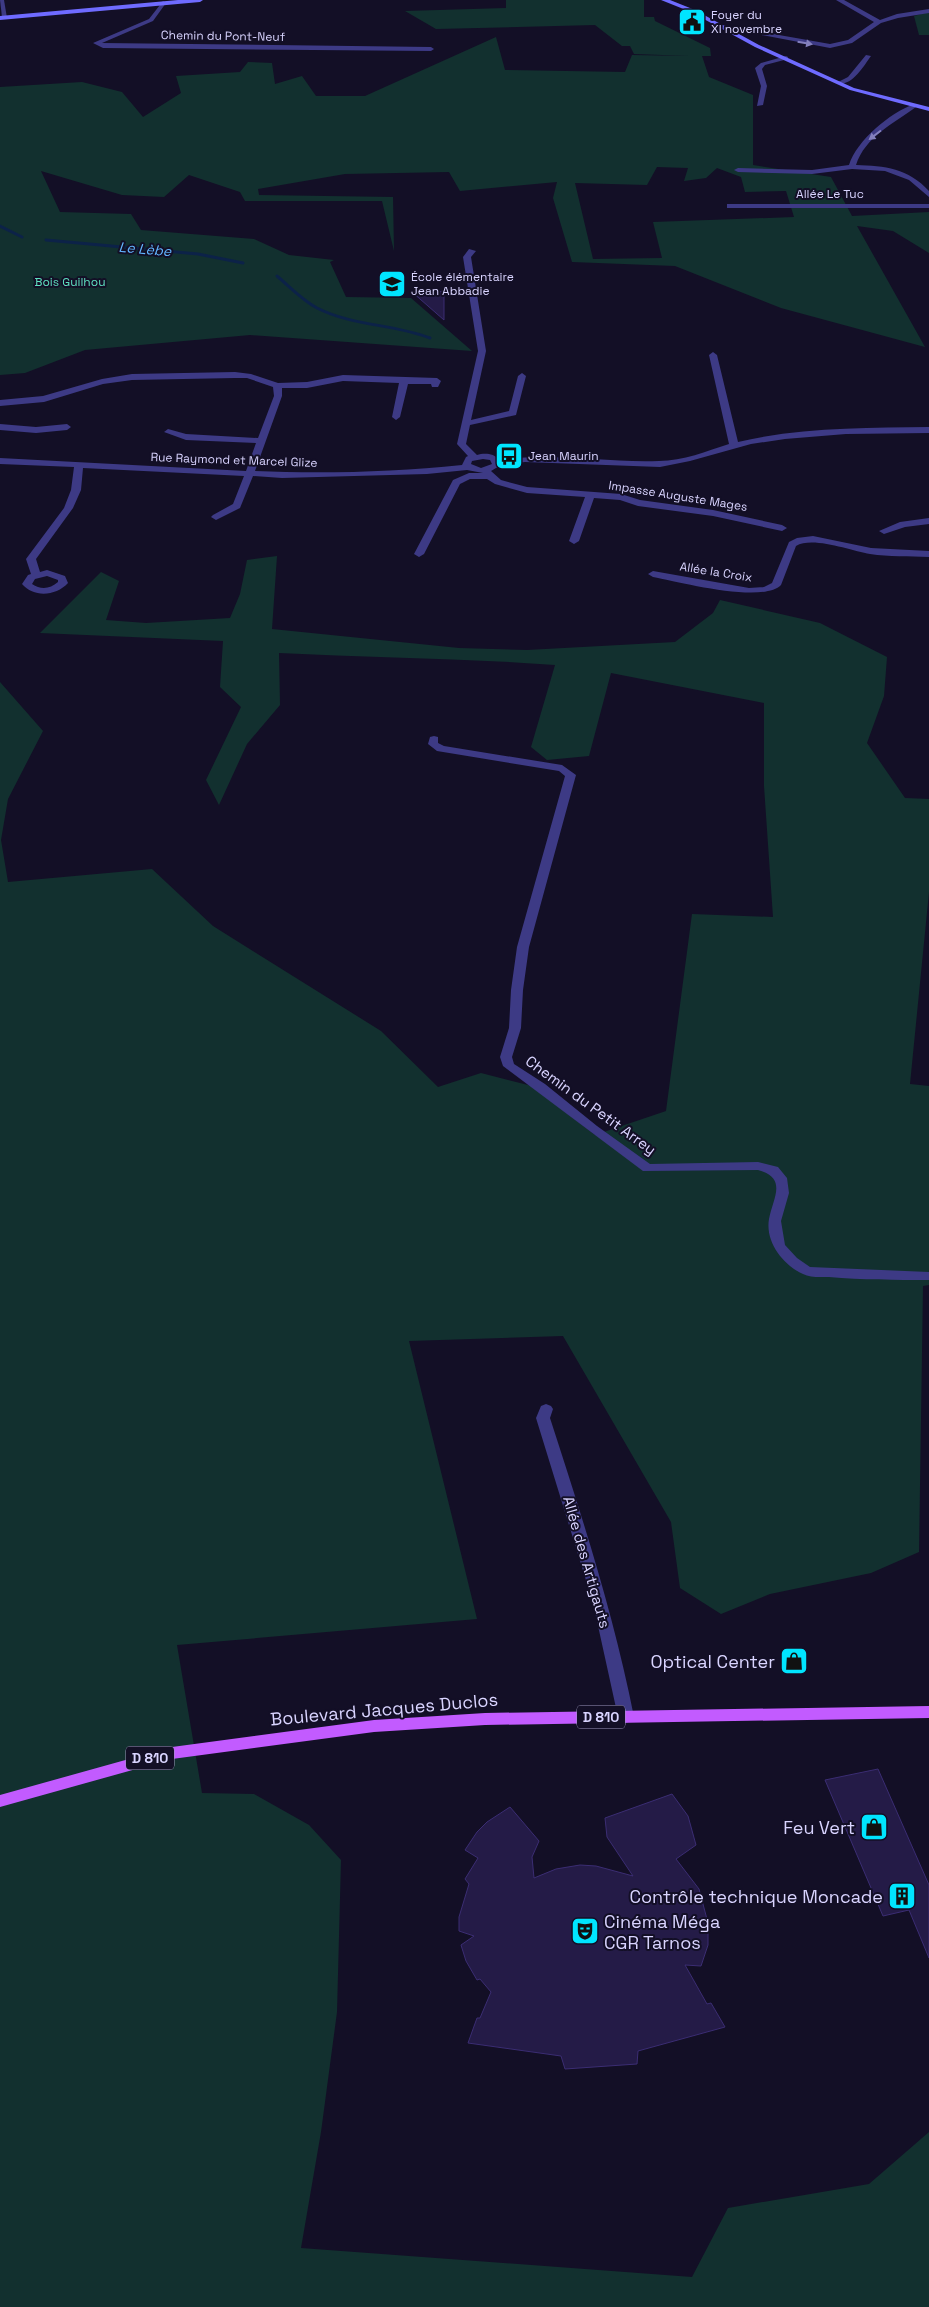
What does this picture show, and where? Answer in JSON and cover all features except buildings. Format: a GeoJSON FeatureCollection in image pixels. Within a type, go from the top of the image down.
{"type":"FeatureCollection","features":[{"type":"Feature","properties":{"kind":"main road","name":"Boulevard Jacques Duclos"},"geometry":{"type":"LineString","coordinates":[[0,1801],[152,1757],[237,1742],[424,1722],[899,1713],[929,1710]]}},
{"type":"Feature","properties":{"kind":"street"},"geometry":{"type":"LineString","coordinates":[[1,0],[3,18],[200,0]]}},
{"type":"Feature","properties":{"kind":"street"},"geometry":{"type":"LineString","coordinates":[[664,0],[693,11],[757,46],[840,83],[868,94],[929,109]]}},
{"type":"Feature","properties":{"kind":"street"},"geometry":{"type":"LineString","coordinates":[[839,0],[879,22]]}},
{"type":"Feature","properties":{"kind":"street","name":"Chemin du Pont-Neuf"},"geometry":{"type":"LineString","coordinates":[[163,3],[150,20],[96,43],[104,46],[431,49]]}},
{"type":"Feature","properties":{"kind":"street"},"geometry":{"type":"LineString","coordinates":[[723,27],[830,46],[850,42],[879,22],[897,16],[929,11]]}},
{"type":"Feature","properties":{"kind":"street"},"geometry":{"type":"LineString","coordinates":[[840,83],[850,78],[868,56]]}},
{"type":"Feature","properties":{"kind":"street"},"geometry":{"type":"LineString","coordinates":[[759,105],[764,86],[758,68],[763,64],[786,58]]}},
{"type":"Feature","properties":{"kind":"street"},"geometry":{"type":"LineString","coordinates":[[852,167],[853,161],[866,142],[914,106]]}},
{"type":"Feature","properties":{"kind":"street"},"geometry":{"type":"LineString","coordinates":[[738,170],[812,172],[852,167],[897,170],[910,175],[929,195]]}},
{"type":"Feature","properties":{"kind":"street","name":"Allée Le Tuc"},"geometry":{"type":"LineString","coordinates":[[730,206],[929,206]]}},
{"type":"Feature","properties":{"kind":"street"},"geometry":{"type":"LineString","coordinates":[[472,251],[467,257],[482,351],[468,423],[461,444],[474,457]]}},
{"type":"Feature","properties":{"kind":"street"},"geometry":{"type":"LineString","coordinates":[[713,355],[734,445]]}},
{"type":"Feature","properties":{"kind":"street"},"geometry":{"type":"LineString","coordinates":[[0,403],[44,400],[102,382],[132,377],[180,374],[242,376],[277,386],[307,385],[343,378],[437,381],[435,385]]}},
{"type":"Feature","properties":{"kind":"street"},"geometry":{"type":"LineString","coordinates":[[468,423],[513,413],[522,376]]}},
{"type":"Feature","properties":{"kind":"street"},"geometry":{"type":"LineString","coordinates":[[396,417],[404,381]]}},
{"type":"Feature","properties":{"kind":"street"},"geometry":{"type":"LineString","coordinates":[[216,517],[237,506],[278,396],[277,386]]}},
{"type":"Feature","properties":{"kind":"street"},"geometry":{"type":"LineString","coordinates":[[0,427],[36,430],[67,427]]}},
{"type":"Feature","properties":{"kind":"street"},"geometry":{"type":"LineString","coordinates":[[467,467],[466,461],[474,457],[488,457],[497,462],[525,459],[660,464],[690,459],[734,445],[805,435],[929,430]]}},
{"type":"Feature","properties":{"kind":"street"},"geometry":{"type":"LineString","coordinates":[[168,432],[186,438],[261,442]]}},
{"type":"Feature","properties":{"kind":"street","name":"Rue Raymond et Marcel Glize"},"geometry":{"type":"LineString","coordinates":[[0,461],[247,475],[380,473],[446,470],[467,467],[488,473]]}},
{"type":"Feature","properties":{"kind":"street"},"geometry":{"type":"LineString","coordinates":[[419,554],[456,482],[469,476],[488,473],[495,467],[497,462]]}},
{"type":"Feature","properties":{"kind":"street"},"geometry":{"type":"LineString","coordinates":[[36,575],[31,559],[68,508],[76,490],[79,466]]}},
{"type":"Feature","properties":{"kind":"street","name":"Impasse Auguste Mages"},"geometry":{"type":"LineString","coordinates":[[488,473],[508,486],[527,490],[621,497],[638,503],[713,513],[782,528]]}},
{"type":"Feature","properties":{"kind":"street"},"geometry":{"type":"LineString","coordinates":[[574,541],[590,496]]}},
{"type":"Feature","properties":{"kind":"street"},"geometry":{"type":"LineString","coordinates":[[884,532],[903,524],[929,521]]}},
{"type":"Feature","properties":{"kind":"street","name":"Allée la Croix"},"geometry":{"type":"LineString","coordinates":[[653,574],[749,591],[766,590],[776,585],[792,544],[805,539],[871,550],[929,554]]}},
{"type":"Feature","properties":{"kind":"street","name":"Chemin du Petit Arrey"},"geometry":{"type":"LineString","coordinates":[[434,739],[433,744],[441,749],[562,768],[571,775],[523,947],[517,990],[515,1028],[507,1048],[506,1057],[509,1066],[541,1087],[593,1129],[647,1168],[758,1166],[774,1170],[781,1178],[783,1185],[775,1221],[779,1246],[792,1261],[807,1270],[843,1274],[929,1276]]}},
{"type":"Feature","properties":{"kind":"street","name":"Allée des Artigauts"},"geometry":{"type":"LineString","coordinates":[[546,1409],[543,1418],[596,1586],[623,1694],[626,1717]]}},
{"type":"Feature","properties":{"kind":"green space","name":"Bois Guilhou"},"geometry":{"type":"Polygon","coordinates":[[[506,0],[644,0],[644,17],[654,17],[655,21],[710,48],[711,56],[702,56],[709,77],[753,95],[753,165],[831,177],[852,216],[929,212],[929,253],[893,231],[857,226],[925,347],[781,308],[675,266],[572,262],[553,198],[557,182],[460,191],[449,172],[345,174],[258,189],[259,195],[393,197],[394,251],[382,201],[245,201],[240,192],[189,175],[164,197],[122,195],[41,171],[60,212],[131,214],[141,230],[254,239],[289,255],[334,260],[330,262],[346,297],[411,298],[472,351],[250,335],[85,350],[25,373],[0,375],[0,87],[82,82],[122,92],[143,117],[181,93],[176,76],[240,72],[248,62],[272,63],[275,84],[302,76],[316,96],[365,96],[496,37],[505,70],[625,72],[632,55],[690,56],[634,54],[630,46],[622,46],[595,25],[436,29],[405,11],[506,8],[506,0]],[[657,167],[647,185],[575,183],[593,259],[662,258],[653,222],[794,217],[786,191],[745,192],[741,177],[717,168],[706,178],[684,181],[688,168],[657,167]]]}},
{"type":"Feature","properties":{"kind":"green space"},"geometry":{"type":"Polygon","coordinates":[[[929,12],[929,35],[919,35],[914,16],[929,12]]]}},
{"type":"Feature","properties":{"kind":"green space"},"geometry":{"type":"Polygon","coordinates":[[[277,556],[272,629],[459,648],[527,650],[675,642],[713,613],[720,600],[820,623],[887,657],[884,696],[867,743],[905,798],[929,799],[929,892],[910,1084],[929,1086],[929,1285],[923,1286],[919,1552],[871,1573],[770,1594],[721,1614],[680,1588],[671,1522],[563,1336],[409,1341],[477,1619],[177,1645],[202,1793],[254,1794],[309,1825],[341,1860],[337,2012],[321,2132],[301,2248],[692,2277],[728,2208],[869,2184],[929,2132],[929,2307],[0,2307],[0,682],[43,731],[8,799],[1,840],[8,882],[152,869],[213,926],[381,1031],[438,1087],[481,1073],[532,1086],[595,1135],[666,1111],[692,914],[773,917],[764,786],[764,703],[611,673],[589,756],[547,760],[531,747],[555,665],[279,653],[280,705],[247,744],[219,805],[206,780],[241,707],[220,687],[223,641],[40,633],[101,572],[119,581],[106,620],[146,623],[230,618],[240,594],[247,560],[277,556]]]}},
{"type":"Feature","properties":{"kind":"waterway","name":"Le Lèbe"},"geometry":{"type":"LineString","coordinates":[[0,226],[22,237]]}},
{"type":"Feature","properties":{"kind":"waterway","name":"Le Lèbe"},"geometry":{"type":"LineString","coordinates":[[46,240],[198,254],[243,263]]}},
{"type":"Feature","properties":{"kind":"waterway","name":"Le Lèbe"},"geometry":{"type":"LineString","coordinates":[[277,276],[306,301],[330,314],[359,322],[416,333],[430,338]]}},
{"type":"Feature","properties":{"kind":"place","name":"Foyer du XI novembre"},"geometry":{"type":"Point","coordinates":[692,22]}},
{"type":"Feature","properties":{"kind":"place","name":"École élémentaire Jean Abbadie"},"geometry":{"type":"Point","coordinates":[392,284]}},
{"type":"Feature","properties":{"kind":"place","name":"Jean Maurin"},"geometry":{"type":"Point","coordinates":[509,456]}},
{"type":"Feature","properties":{"kind":"place","name":"Optical Center"},"geometry":{"type":"Point","coordinates":[794,1661]}},
{"type":"Feature","properties":{"kind":"place","name":"Feu Vert"},"geometry":{"type":"Point","coordinates":[874,1827]}},
{"type":"Feature","properties":{"kind":"place","name":"Contrôle technique Moncade"},"geometry":{"type":"Point","coordinates":[902,1896]}},
{"type":"Feature","properties":{"kind":"place","name":"Cinéma Méga CGR Tarnos"},"geometry":{"type":"Point","coordinates":[585,1931]}}]}
